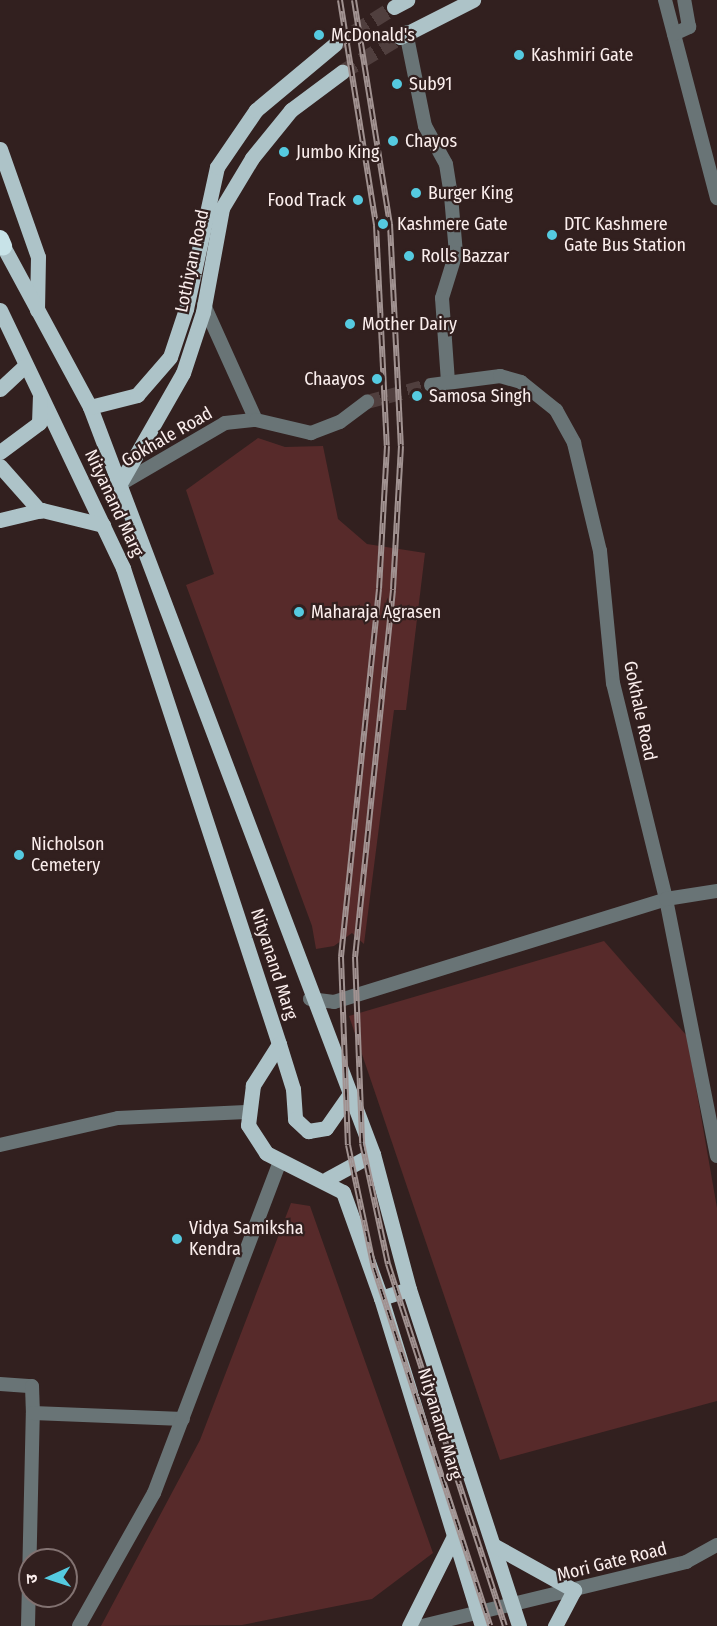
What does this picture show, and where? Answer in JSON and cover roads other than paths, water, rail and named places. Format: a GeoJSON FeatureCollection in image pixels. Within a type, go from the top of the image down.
{"type":"FeatureCollection","features":[{"type":"Feature","properties":{"kind":"main road"},"geometry":{"type":"LineString","coordinates":[[403,35],[473,0]]}},
{"type":"Feature","properties":{"kind":"main road","name":"Lothiyan Road"},"geometry":{"type":"LineString","coordinates":[[90,407],[137,395],[170,357],[186,309],[217,167],[256,110],[335,44]]}},
{"type":"Feature","properties":{"kind":"main road","name":"Lothiyan Road"},"geometry":{"type":"LineString","coordinates":[[119,485],[183,373],[204,305],[228,198],[291,110],[342,72]]}},
{"type":"Feature","properties":{"kind":"main road","name":"Nityanand Marg"},"geometry":{"type":"LineString","coordinates":[[0,149],[38,257],[37,310]]}},
{"type":"Feature","properties":{"kind":"main road","name":"Nityanand Marg"},"geometry":{"type":"LineString","coordinates":[[1,242],[90,407],[310,999],[373,1154],[409,1289],[519,1626]]}},
{"type":"Feature","properties":{"kind":"main road","name":"Nityanand Marg"},"geometry":{"type":"LineString","coordinates":[[0,310],[123,567],[279,1044],[253,1085],[246,1112],[255,1140],[280,1161],[327,1179],[343,1192],[381,1298],[480,1620]]}},
{"type":"Feature","properties":{"kind":"main road"},"geometry":{"type":"LineString","coordinates":[[0,389],[26,365]]}},
{"type":"Feature","properties":{"kind":"main road"},"geometry":{"type":"LineString","coordinates":[[0,452],[39,423],[38,386]]}},
{"type":"Feature","properties":{"kind":"main road"},"geometry":{"type":"LineString","coordinates":[[0,466],[40,511]]}},
{"type":"Feature","properties":{"kind":"main road"},"geometry":{"type":"LineString","coordinates":[[0,520],[40,511],[103,525]]}},
{"type":"Feature","properties":{"kind":"main road"},"geometry":{"type":"LineString","coordinates":[[279,1044],[293,1089],[292,1113],[302,1128],[315,1131],[331,1125],[348,1096]]}},
{"type":"Feature","properties":{"kind":"main road"},"geometry":{"type":"LineString","coordinates":[[327,1179],[373,1154]]}},
{"type":"Feature","properties":{"kind":"main road"},"geometry":{"type":"LineString","coordinates":[[381,1298],[409,1289]]}},
{"type":"Feature","properties":{"kind":"main road"},"geometry":{"type":"LineString","coordinates":[[410,1626],[454,1536]]}},
{"type":"Feature","properties":{"kind":"main road"},"geometry":{"type":"LineString","coordinates":[[493,1545],[574,1590],[555,1626]]}},
{"type":"Feature","properties":{"kind":"street"},"geometry":{"type":"LineString","coordinates":[[665,0],[717,198]]}},
{"type":"Feature","properties":{"kind":"street"},"geometry":{"type":"LineString","coordinates":[[674,34],[689,27],[684,0]]}},
{"type":"Feature","properties":{"kind":"street"},"geometry":{"type":"LineString","coordinates":[[403,35],[425,126],[446,164],[451,196],[456,253],[442,298],[448,381]]}},
{"type":"Feature","properties":{"kind":"street"},"geometry":{"type":"LineString","coordinates":[[204,305],[256,420]]}},
{"type":"Feature","properties":{"kind":"street","name":"Gokhale Road"},"geometry":{"type":"LineString","coordinates":[[431,385],[500,376],[521,382],[556,410],[574,443],[600,551],[613,683],[666,899],[717,1156]]}},
{"type":"Feature","properties":{"kind":"street","name":"Gokhale Road"},"geometry":{"type":"LineString","coordinates":[[119,485],[225,423],[256,420],[311,433],[340,422],[367,402]]}},
{"type":"Feature","properties":{"kind":"street"},"geometry":{"type":"LineString","coordinates":[[310,999],[334,1002],[666,899],[717,891]]}},
{"type":"Feature","properties":{"kind":"street"},"geometry":{"type":"LineString","coordinates":[[0,1145],[118,1118],[246,1112]]}},
{"type":"Feature","properties":{"kind":"street"},"geometry":{"type":"LineString","coordinates":[[79,1626],[154,1493],[280,1161]]}},
{"type":"Feature","properties":{"kind":"street"},"geometry":{"type":"LineString","coordinates":[[0,1384],[32,1386],[28,1626]]}},
{"type":"Feature","properties":{"kind":"street"},"geometry":{"type":"LineString","coordinates":[[33,1413],[183,1419]]}},
{"type":"Feature","properties":{"kind":"street","name":"Mori Gate Road"},"geometry":{"type":"LineString","coordinates":[[422,1626],[480,1620],[513,1605],[686,1562],[717,1545]]}},
{"type":"Feature","properties":{"kind":"tunnel"},"geometry":{"type":"LineString","coordinates":[[335,44],[394,7]]}},
{"type":"Feature","properties":{"kind":"tunnel"},"geometry":{"type":"LineString","coordinates":[[342,72],[400,37]]}},
{"type":"Feature","properties":{"kind":"tunnel"},"geometry":{"type":"LineString","coordinates":[[367,402],[431,385]]}},
{"type":"Feature","properties":{"kind":"railway"},"geometry":{"type":"LineString","coordinates":[[340,0],[376,225],[387,446],[379,589],[341,957],[348,1145],[374,1268],[490,1626]]}},
{"type":"Feature","properties":{"kind":"railway"},"geometry":{"type":"LineString","coordinates":[[354,0],[390,224],[401,446],[393,590],[355,957],[362,1143],[388,1264],[505,1626]]}},
{"type":"Feature","properties":{"kind":"place","name":"McDonald's"},"geometry":{"type":"Point","coordinates":[319,35]}},
{"type":"Feature","properties":{"kind":"place","name":"Kashmiri Gate"},"geometry":{"type":"Point","coordinates":[519,55]}},
{"type":"Feature","properties":{"kind":"place","name":"Sub91"},"geometry":{"type":"Point","coordinates":[397,84]}},
{"type":"Feature","properties":{"kind":"place","name":"Chayos"},"geometry":{"type":"Point","coordinates":[393,141]}},
{"type":"Feature","properties":{"kind":"place","name":"Jumbo King"},"geometry":{"type":"Point","coordinates":[284,152]}},
{"type":"Feature","properties":{"kind":"place","name":"Burger King"},"geometry":{"type":"Point","coordinates":[416,193]}},
{"type":"Feature","properties":{"kind":"place","name":"Food Track"},"geometry":{"type":"Point","coordinates":[358,200]}},
{"type":"Feature","properties":{"kind":"place","name":"Kashmere Gate"},"geometry":{"type":"Point","coordinates":[383,224]}},
{"type":"Feature","properties":{"kind":"place","name":"DTC Kashmere Gate Bus Station"},"geometry":{"type":"Point","coordinates":[552,235]}},
{"type":"Feature","properties":{"kind":"place","name":"Rolls Bazzar"},"geometry":{"type":"Point","coordinates":[409,256]}},
{"type":"Feature","properties":{"kind":"place","name":"Mother Dairy"},"geometry":{"type":"Point","coordinates":[350,324]}},
{"type":"Feature","properties":{"kind":"place","name":"Chaayos"},"geometry":{"type":"Point","coordinates":[377,379]}},
{"type":"Feature","properties":{"kind":"place","name":"Samosa Singh"},"geometry":{"type":"Point","coordinates":[417,396]}},
{"type":"Feature","properties":{"kind":"place","name":"Maharaja Agrasen"},"geometry":{"type":"Point","coordinates":[299,612]}},
{"type":"Feature","properties":{"kind":"place","name":"Nicholson Cemetery"},"geometry":{"type":"Point","coordinates":[19,855]}},
{"type":"Feature","properties":{"kind":"place","name":"Vidya Samiksha Kendra"},"geometry":{"type":"Point","coordinates":[177,1239]}}]}
